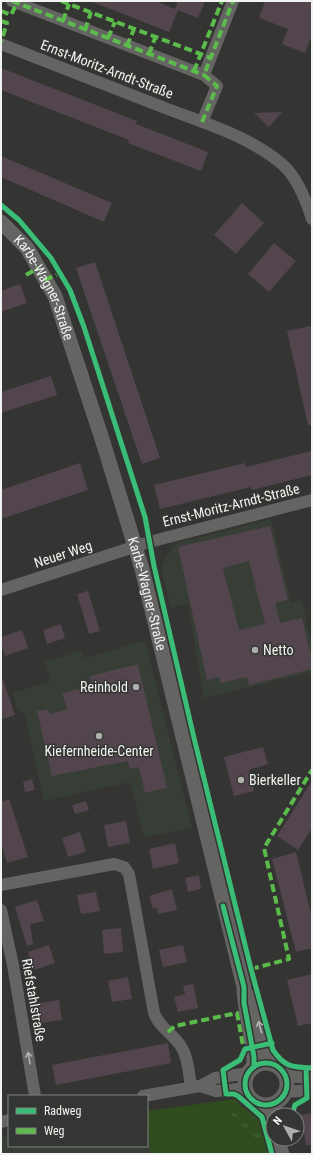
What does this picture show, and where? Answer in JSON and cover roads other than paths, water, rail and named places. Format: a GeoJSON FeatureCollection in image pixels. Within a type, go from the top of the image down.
{"type":"FeatureCollection","features":[{"type":"Feature","properties":{"kind":"street"},"geometry":{"type":"LineString","coordinates":[[12,1],[204,75],[217,86],[202,122]]}},
{"type":"Feature","properties":{"kind":"street"},"geometry":{"type":"LineString","coordinates":[[204,75],[233,1]]}},
{"type":"Feature","properties":{"kind":"street","name":"Ernst-Moritz-Arndt-Straße"},"geometry":{"type":"LineString","coordinates":[[1,44],[202,122],[247,142],[282,164],[291,174],[302,193],[312,219]]}},
{"type":"Feature","properties":{"kind":"street","name":"Karbe-Wagner-Straße"},"geometry":{"type":"LineString","coordinates":[[1,222],[27,248],[55,296],[135,546],[244,986],[244,1003],[254,1058],[252,1070]]}},
{"type":"Feature","properties":{"kind":"street","name":"Ernst-Moritz-Arndt-Straße"},"geometry":{"type":"LineString","coordinates":[[135,546],[312,500]]}},
{"type":"Feature","properties":{"kind":"street","name":"Neuer Weg"},"geometry":{"type":"LineString","coordinates":[[1,590],[135,546]]}},
{"type":"Feature","properties":{"kind":"street"},"geometry":{"type":"LineString","coordinates":[[1,885],[114,864],[124,866],[129,874],[154,1013],[159,1023],[182,1047],[195,1087]]}},
{"type":"Feature","properties":{"kind":"street","name":"Riefstahlstraße"},"geometry":{"type":"LineString","coordinates":[[1,910],[13,965],[35,1095]]}},
{"type":"Feature","properties":{"kind":"street","name":"Karbe-Wagner-Straße"},"geometry":{"type":"LineString","coordinates":[[244,986],[252,1000],[267,1054],[272,1064]]}},
{"type":"Feature","properties":{"kind":"street"},"geometry":{"type":"LineString","coordinates":[[148,1095],[195,1087],[215,1078],[252,1070],[264,1063],[272,1064],[281,1068],[286,1075],[288,1082],[283,1107]]}},
{"type":"Feature","properties":{"kind":"street"},"geometry":{"type":"LineString","coordinates":[[252,1070],[245,1083],[246,1092],[251,1099],[263,1105],[271,1105],[284,1096],[312,1090]]}},
{"type":"Feature","properties":{"kind":"street"},"geometry":{"type":"LineString","coordinates":[[286,1075],[312,1079]]}},
{"type":"Feature","properties":{"kind":"street"},"geometry":{"type":"LineString","coordinates":[[195,1087],[216,1091],[239,1089],[246,1092]]}},
{"type":"Feature","properties":{"kind":"place","name":"Netto"},"geometry":{"type":"Point","coordinates":[255,650]}},
{"type":"Feature","properties":{"kind":"place","name":"Reinhold"},"geometry":{"type":"Point","coordinates":[136,687]}},
{"type":"Feature","properties":{"kind":"place","name":"Kiefernheide-Center"},"geometry":{"type":"Point","coordinates":[99,736]}},
{"type":"Feature","properties":{"kind":"place","name":"Bierkeller"},"geometry":{"type":"Point","coordinates":[241,780]}}]}
